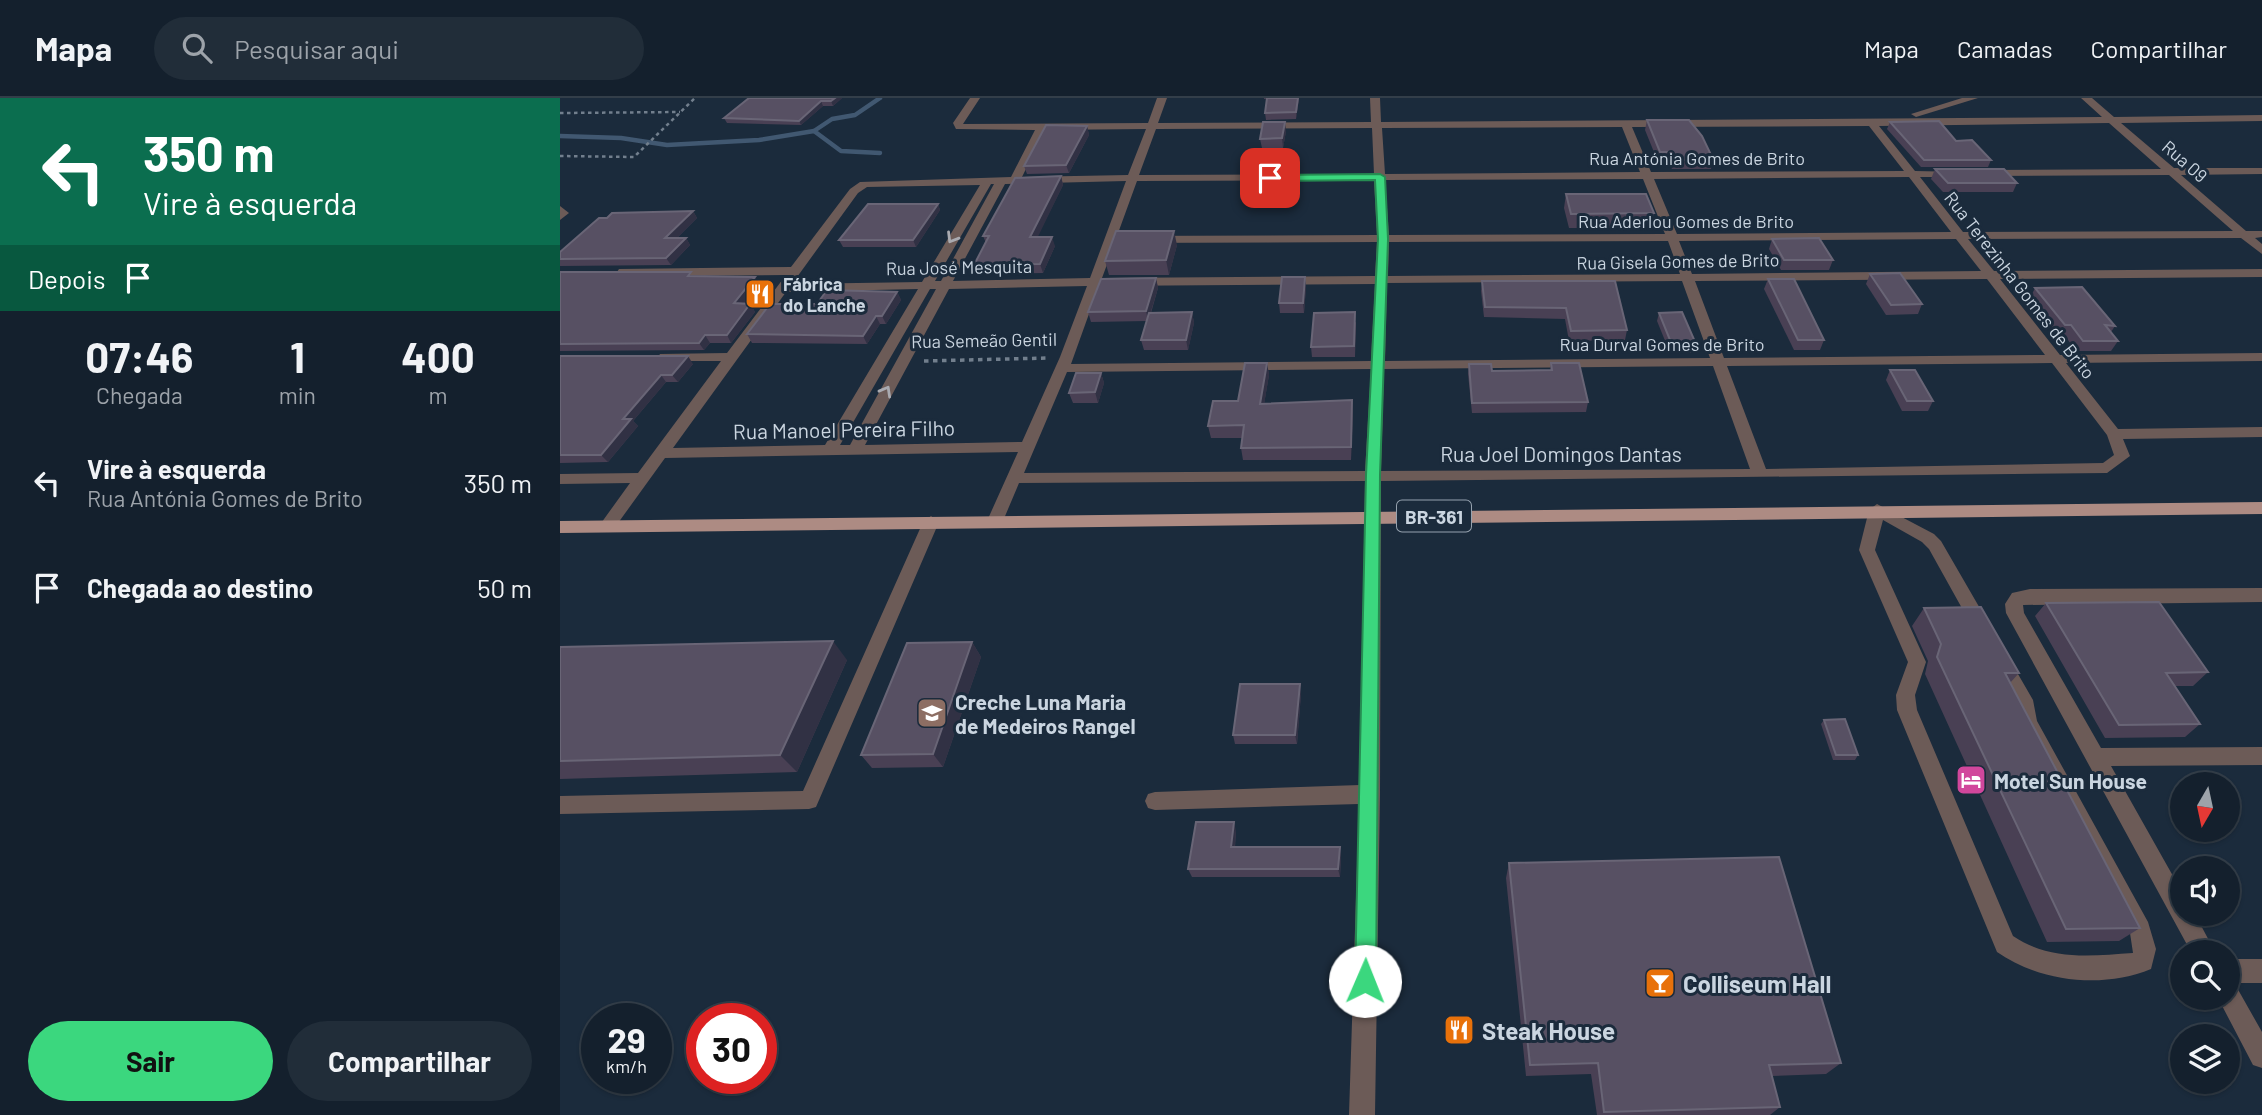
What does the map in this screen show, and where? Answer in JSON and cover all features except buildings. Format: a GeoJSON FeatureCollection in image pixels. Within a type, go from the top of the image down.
{"type":"FeatureCollection","features":[{"type":"Feature","properties":{"kind":"main road","name":"BR-361"},"geometry":{"type":"LineString","coordinates":[[560,527],[1877,510],[2262,508]]}},
{"type":"Feature","properties":{"kind":"street"},"geometry":{"type":"LineString","coordinates":[[975,98],[958,123],[966,128],[2262,118]]}},
{"type":"Feature","properties":{"kind":"street"},"geometry":{"type":"LineString","coordinates":[[995,521],[1064,363],[1161,98]]}},
{"type":"Feature","properties":{"kind":"street"},"geometry":{"type":"LineString","coordinates":[[1362,1115],[1370,794],[1373,475],[1379,281],[1383,239],[1375,98]]}},
{"type":"Feature","properties":{"kind":"street"},"geometry":{"type":"LineString","coordinates":[[1902,121],[1973,98]]}},
{"type":"Feature","properties":{"kind":"street","name":"Rua 09"},"geometry":{"type":"LineString","coordinates":[[2086,98],[2262,250]]}},
{"type":"Feature","properties":{"kind":"street"},"geometry":{"type":"LineString","coordinates":[[1625,122],[1673,239],[1760,474]]}},
{"type":"Feature","properties":{"kind":"street","name":"Rua Terezinha Gomes de Brito"},"geometry":{"type":"LineString","coordinates":[[1872,123],[2115,434]]}},
{"type":"Feature","properties":{"kind":"street"},"geometry":{"type":"LineString","coordinates":[[829,451],[924,285],[1041,127]]}},
{"type":"Feature","properties":{"kind":"street"},"geometry":{"type":"LineString","coordinates":[[1979,173],[2262,171]]}},
{"type":"Feature","properties":{"kind":"street","name":"Rua Antónia Gomes de Brito"},"geometry":{"type":"LineString","coordinates":[[794,271],[854,191],[879,187],[1132,178],[1965,174]]}},
{"type":"Feature","properties":{"kind":"street"},"geometry":{"type":"LineString","coordinates":[[854,451],[998,183]]}},
{"type":"Feature","properties":{"kind":"street"},"geometry":{"type":"LineString","coordinates":[[560,209],[563,211],[560,217]]}},
{"type":"Feature","properties":{"kind":"street","name":"Rua Aderlou Gomes de Brito"},"geometry":{"type":"LineString","coordinates":[[1110,240],[2262,234]]}},
{"type":"Feature","properties":{"kind":"street"},"geometry":{"type":"LineString","coordinates":[[610,272],[794,271]]}},
{"type":"Feature","properties":{"kind":"street"},"geometry":{"type":"LineString","coordinates":[[607,526],[794,271]]}},
{"type":"Feature","properties":{"kind":"street","name":"Rua Gisela Gomes de Brito"},"geometry":{"type":"LineString","coordinates":[[1095,282],[2262,273]]}},
{"type":"Feature","properties":{"kind":"street","name":"Rua José Mesquita"},"geometry":{"type":"LineString","coordinates":[[782,288],[1095,282]]}},
{"type":"Feature","properties":{"kind":"street"},"geometry":{"type":"LineString","coordinates":[[654,357],[730,357]]}},
{"type":"Feature","properties":{"kind":"street","name":"Rua Durval Gomes de Brito"},"geometry":{"type":"LineString","coordinates":[[1064,363],[1378,366],[2262,357]]}},
{"type":"Feature","properties":{"kind":"street"},"geometry":{"type":"LineString","coordinates":[[2115,434],[2262,432]]}},
{"type":"Feature","properties":{"kind":"street","name":"Rua Joel Domingos Dantas"},"geometry":{"type":"LineString","coordinates":[[1014,478],[1760,474],[2107,468],[2122,456],[2122,447],[2115,434]]}},
{"type":"Feature","properties":{"kind":"street","name":"Rua Manoel Pereira Filho"},"geometry":{"type":"LineString","coordinates":[[661,453],[1028,447]]}},
{"type":"Feature","properties":{"kind":"street"},"geometry":{"type":"LineString","coordinates":[[560,479],[642,478]]}},
{"type":"Feature","properties":{"kind":"street"},"geometry":{"type":"LineString","coordinates":[[1877,510],[1928,538],[1935,545],[2026,706],[2027,722],[2140,930],[2145,949],[2143,961],[2133,965],[2054,968],[2021,957],[2005,944],[1907,710],[1905,692],[1917,670],[1917,662],[1867,550],[1877,510]]}},
{"type":"Feature","properties":{"kind":"street"},"geometry":{"type":"LineString","coordinates":[[560,805],[809,800],[931,522]]}},
{"type":"Feature","properties":{"kind":"street"},"geometry":{"type":"LineString","coordinates":[[2170,890],[2015,612],[2014,604],[2018,598],[2030,596],[2262,595]]}},
{"type":"Feature","properties":{"kind":"street"},"geometry":{"type":"LineString","coordinates":[[2095,757],[2262,756]]}},
{"type":"Feature","properties":{"kind":"street"},"geometry":{"type":"LineString","coordinates":[[1155,800],[1370,794]]}},
{"type":"Feature","properties":{"kind":"street"},"geometry":{"type":"LineString","coordinates":[[2240,971],[2262,971]]}},
{"type":"Feature","properties":{"kind":"street"},"geometry":{"type":"LineString","coordinates":[[2237,1010],[2262,1056]]}},
{"type":"Feature","properties":{"kind":"path"},"geometry":{"type":"LineString","coordinates":[[560,156],[634,157],[695,98]]}},
{"type":"Feature","properties":{"kind":"path"},"geometry":{"type":"LineString","coordinates":[[560,113],[681,112]]}},
{"type":"Feature","properties":{"kind":"path","name":"Rua Semeão Gentil"},"geometry":{"type":"LineString","coordinates":[[902,361],[1064,363]]}},
{"type":"Feature","properties":{"kind":"waterway"},"geometry":{"type":"LineString","coordinates":[[814,131],[832,119],[855,115],[880,98]]}},
{"type":"Feature","properties":{"kind":"waterway"},"geometry":{"type":"LineString","coordinates":[[560,136],[621,138],[667,145],[759,140],[814,131]]}},
{"type":"Feature","properties":{"kind":"waterway"},"geometry":{"type":"LineString","coordinates":[[814,131],[841,151],[880,153]]}},
{"type":"Feature","properties":{"kind":"place","name":"Fábrica do Lanche"},"geometry":{"type":"Point","coordinates":[760,294]}},
{"type":"Feature","properties":{"kind":"place","name":"Creche Luna Maria de Medeiros Rangel"},"geometry":{"type":"Point","coordinates":[932,713]}},
{"type":"Feature","properties":{"kind":"place","name":"Motel Sun House"},"geometry":{"type":"Point","coordinates":[1971,780]}},
{"type":"Feature","properties":{"kind":"place","name":"Colliseum Hall"},"geometry":{"type":"Point","coordinates":[1660,983]}},
{"type":"Feature","properties":{"kind":"place","name":"Steak House"},"geometry":{"type":"Point","coordinates":[1459,1030]}},
{"type":"Feature","properties":{"kind":"route"},"geometry":{"type":"LineString","coordinates":[[1270,178],[1380,177],[1383,239],[1379,281],[1373,475],[1365,981]]}}]}
